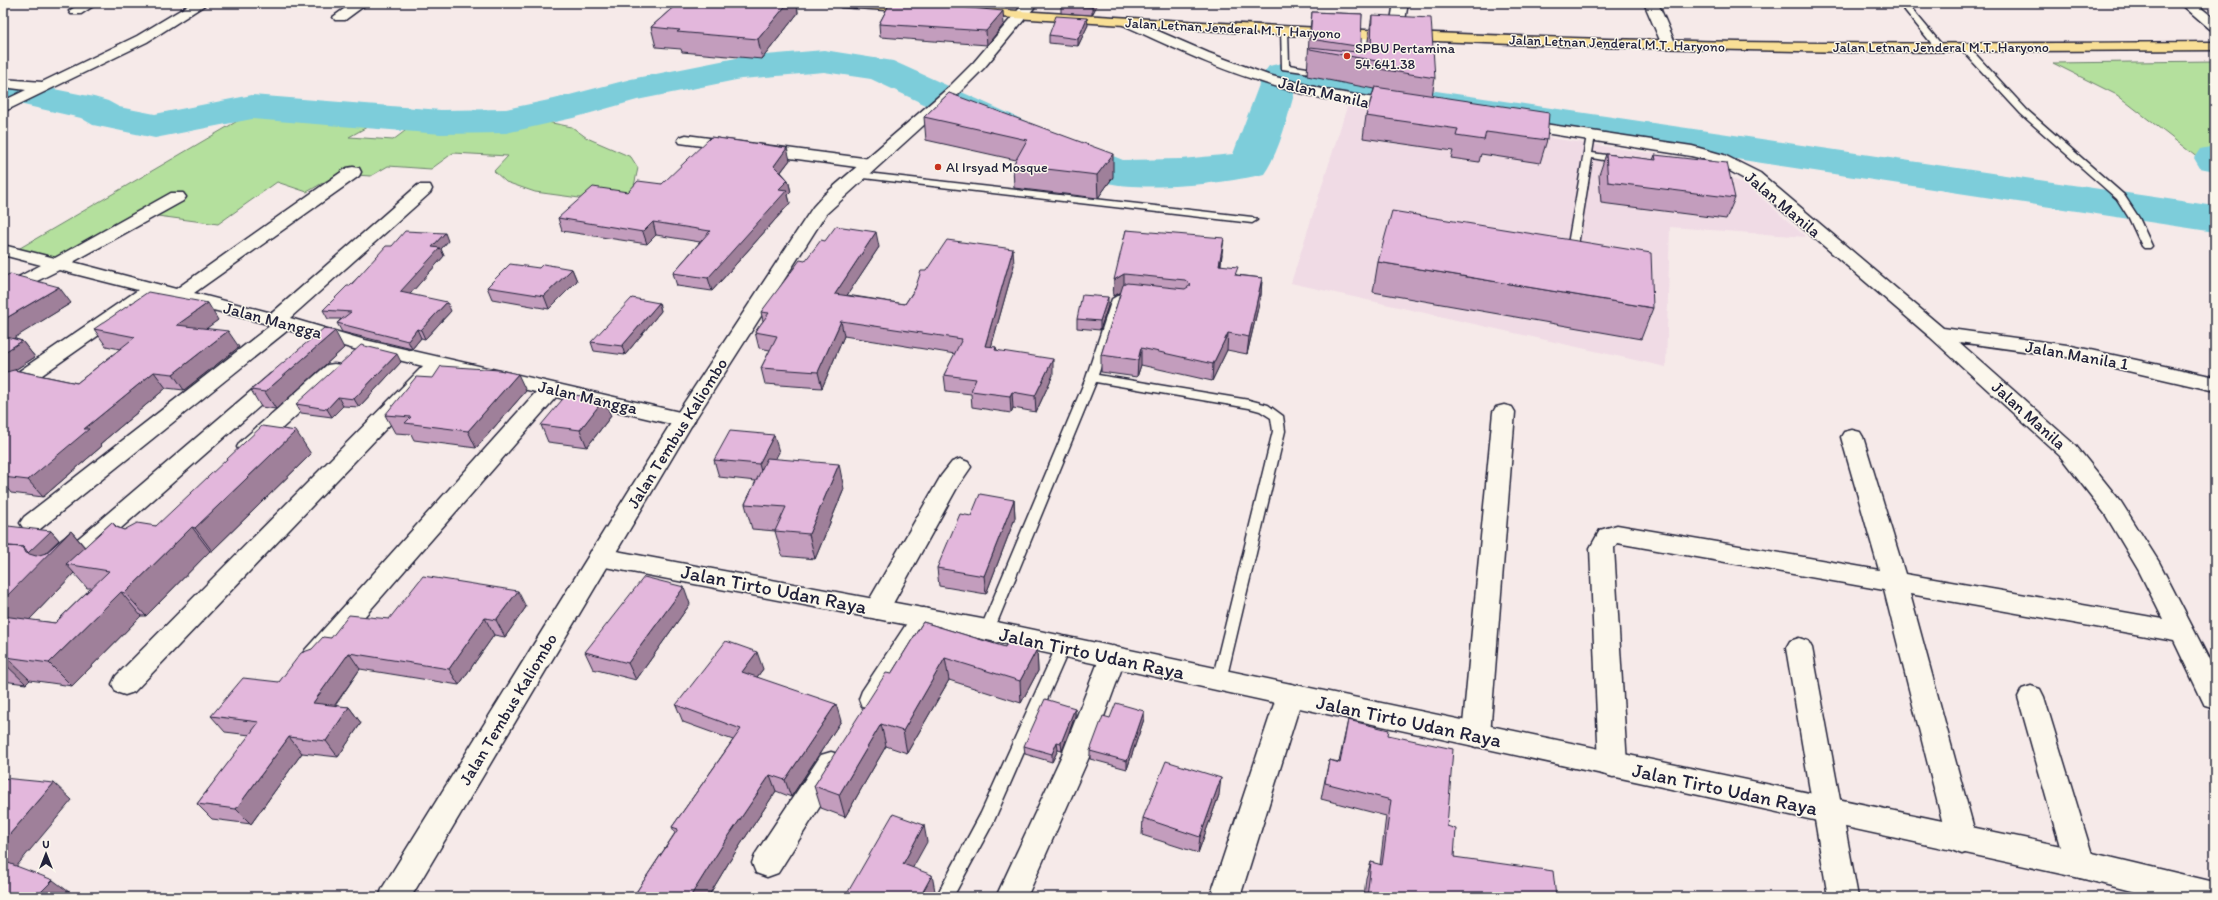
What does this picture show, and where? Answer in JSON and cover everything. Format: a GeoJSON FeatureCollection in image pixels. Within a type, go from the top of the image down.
{"type":"FeatureCollection","features":[{"type":"Feature","properties":{"kind":"main road"},"geometry":{"type":"LineString","coordinates":[[841,3],[932,9]]}},
{"type":"Feature","properties":{"kind":"main road","name":"Jalan Letnan Jenderal M.T. Haryono"},"geometry":{"type":"LineString","coordinates":[[963,11],[1019,16],[1284,30],[1364,36],[1669,45],[1939,47],[2215,46]]}},
{"type":"Feature","properties":{"kind":"street"},"geometry":{"type":"LineString","coordinates":[[76,10],[91,3]]}},
{"type":"Feature","properties":{"kind":"street"},"geometry":{"type":"LineString","coordinates":[[3,107],[142,39],[201,3]]}},
{"type":"Feature","properties":{"kind":"street"},"geometry":{"type":"LineString","coordinates":[[340,17],[361,3]]}},
{"type":"Feature","properties":{"kind":"street","name":"Jalan Tembus Kaliombo"},"geometry":{"type":"LineString","coordinates":[[394,897],[684,420],[819,211],[864,169],[952,92],[979,65],[1019,16],[1032,3]]}},
{"type":"Feature","properties":{"kind":"street"},"geometry":{"type":"LineString","coordinates":[[1395,37],[1401,3]]}},
{"type":"Feature","properties":{"kind":"street"},"geometry":{"type":"LineString","coordinates":[[1651,3],[1669,45]]}},
{"type":"Feature","properties":{"kind":"street"},"geometry":{"type":"LineString","coordinates":[[2187,3],[2215,26]]}},
{"type":"Feature","properties":{"kind":"street","name":"Jalan Manila"},"geometry":{"type":"LineString","coordinates":[[1128,22],[1218,62],[1278,83],[1342,98],[1416,110]]}},
{"type":"Feature","properties":{"kind":"street"},"geometry":{"type":"LineString","coordinates":[[3,83],[48,85]]}},
{"type":"Feature","properties":{"kind":"street","name":"Jalan Manila"},"geometry":{"type":"LineString","coordinates":[[1499,122],[1692,151],[1718,158],[1737,166],[1754,177],[1937,333],[2068,451],[2087,471],[2116,510],[2142,552],[2215,698]]}},
{"type":"Feature","properties":{"kind":"street"},"geometry":{"type":"LineString","coordinates":[[686,140],[864,169]]}},
{"type":"Feature","properties":{"kind":"street"},"geometry":{"type":"LineString","coordinates":[[179,295],[353,172]]}},
{"type":"Feature","properties":{"kind":"street"},"geometry":{"type":"LineString","coordinates":[[32,523],[280,322],[424,189]]}},
{"type":"Feature","properties":{"kind":"street"},"geometry":{"type":"LineString","coordinates":[[3,292],[57,264],[177,197]]}},
{"type":"Feature","properties":{"kind":"street","name":"Jalan Mangga"},"geometry":{"type":"LineString","coordinates":[[3,250],[179,295],[436,364],[552,388],[684,420]]}},
{"type":"Feature","properties":{"kind":"street"},"geometry":{"type":"LineString","coordinates":[[3,384],[18,382],[152,289]]}},
{"type":"Feature","properties":{"kind":"street","name":"Jalan Manila 1"},"geometry":{"type":"LineString","coordinates":[[1937,333],[2068,351],[2215,384]]}},
{"type":"Feature","properties":{"kind":"street"},"geometry":{"type":"LineString","coordinates":[[312,350],[330,336]]}},
{"type":"Feature","properties":{"kind":"street"},"geometry":{"type":"LineString","coordinates":[[235,459],[362,345]]}},
{"type":"Feature","properties":{"kind":"street"},"geometry":{"type":"LineString","coordinates":[[125,684],[436,364]]}},
{"type":"Feature","properties":{"kind":"street"},"geometry":{"type":"LineString","coordinates":[[58,570],[295,365]]}},
{"type":"Feature","properties":{"kind":"street"},"geometry":{"type":"LineString","coordinates":[[314,657],[552,388]]}},
{"type":"Feature","properties":{"kind":"street"},"geometry":{"type":"LineString","coordinates":[[1476,735],[1504,412]]}},
{"type":"Feature","properties":{"kind":"street"},"geometry":{"type":"LineString","coordinates":[[1852,437],[1894,580],[1962,840]]}},
{"type":"Feature","properties":{"kind":"street"},"geometry":{"type":"LineString","coordinates":[[877,608],[949,482],[960,467]]}},
{"type":"Feature","properties":{"kind":"street"},"geometry":{"type":"LineString","coordinates":[[1613,765],[1602,548],[1608,536],[1617,534],[1637,536],[1894,580],[2182,632]]}},
{"type":"Feature","properties":{"kind":"street","name":"Jalan Tirto Udan Raya"},"geometry":{"type":"LineString","coordinates":[[600,557],[877,608],[987,630],[1962,840],[2080,864],[2214,897]]}},
{"type":"Feature","properties":{"kind":"street"},"geometry":{"type":"LineString","coordinates":[[861,717],[924,618]]}},
{"type":"Feature","properties":{"kind":"street"},"geometry":{"type":"LineString","coordinates":[[1799,648],[1844,897]]}},
{"type":"Feature","properties":{"kind":"street"},"geometry":{"type":"LineString","coordinates":[[1011,897],[1075,757],[1113,657]]}},
{"type":"Feature","properties":{"kind":"street"},"geometry":{"type":"LineString","coordinates":[[1225,897],[1290,696]]}},
{"type":"Feature","properties":{"kind":"street"},"geometry":{"type":"LineString","coordinates":[[2032,696],[2080,864]]}},
{"type":"Feature","properties":{"kind":"street"},"geometry":{"type":"LineString","coordinates":[[767,863],[844,744]]}},
{"type":"Feature","properties":{"kind":"lane"},"geometry":{"type":"LineString","coordinates":[[1903,3],[1939,47]]}},
{"type":"Feature","properties":{"kind":"lane"},"geometry":{"type":"LineString","coordinates":[[1284,30],[1285,67],[1332,74]]}},
{"type":"Feature","properties":{"kind":"lane"},"geometry":{"type":"LineString","coordinates":[[1362,74],[1364,36]]}},
{"type":"Feature","properties":{"kind":"lane"},"geometry":{"type":"LineString","coordinates":[[1964,47],[2024,112],[2121,197],[2134,218],[2146,246]]}},
{"type":"Feature","properties":{"kind":"lane"},"geometry":{"type":"LineString","coordinates":[[1553,256],[1559,256],[1573,245],[1591,135]]}},
{"type":"Feature","properties":{"kind":"lane"},"geometry":{"type":"LineString","coordinates":[[1587,155],[1633,162]]}},
{"type":"Feature","properties":{"kind":"lane"},"geometry":{"type":"LineString","coordinates":[[864,169],[1252,220]]}},
{"type":"Feature","properties":{"kind":"lane"},"geometry":{"type":"LineString","coordinates":[[987,630],[1092,378],[1117,299],[1124,295],[1145,297]]}},
{"type":"Feature","properties":{"kind":"lane"},"geometry":{"type":"LineString","coordinates":[[1092,378],[1249,404],[1264,408],[1277,416],[1279,431],[1219,680]]}},
{"type":"Feature","properties":{"kind":"lane"},"geometry":{"type":"LineString","coordinates":[[944,897],[987,818],[1063,647]]}},
{"type":"Feature","properties":{"kind":"shaded area"},"geometry":{"type":"Polygon","coordinates":[[[1347,107],[1689,159],[1748,186],[1806,237],[1670,227],[1666,367],[1291,283],[1347,107]]]}},
{"type":"Feature","properties":{"kind":"green space"},"geometry":{"type":"Polygon","coordinates":[[[2215,61],[2215,163],[2203,162],[2117,95],[2053,63],[2215,61]]]}},
{"type":"Feature","properties":{"kind":"green space"},"geometry":{"type":"Polygon","coordinates":[[[267,114],[318,115],[378,121],[349,137],[393,140],[413,125],[547,122],[572,127],[587,138],[631,157],[638,168],[632,195],[609,202],[535,192],[506,182],[494,171],[508,156],[453,153],[431,169],[388,166],[371,176],[338,174],[307,192],[277,182],[218,224],[150,215],[67,265],[8,255],[246,116],[267,114]]]}},
{"type":"Feature","properties":{"kind":"building"},"geometry":{"type":"Polygon","coordinates":[[[678,3],[788,3],[758,39],[677,32],[680,30],[651,27],[678,3]]]}},
{"type":"Feature","properties":{"kind":"building"},"geometry":{"type":"Polygon","coordinates":[[[890,3],[938,3],[937,5],[1003,11],[986,31],[879,24],[890,3]]]}},
{"type":"Feature","properties":{"kind":"building"},"geometry":{"type":"Polygon","coordinates":[[[1062,3],[1094,3],[1092,7],[1061,6],[1062,3]]]}},
{"type":"Feature","properties":{"kind":"building"},"geometry":{"type":"Polygon","coordinates":[[[1312,12],[1362,14],[1361,44],[1356,46],[1310,39],[1312,12]]]}},
{"type":"Feature","properties":{"kind":"building"},"geometry":{"type":"Polygon","coordinates":[[[1372,15],[1431,18],[1435,78],[1379,69],[1382,62],[1310,49],[1310,47],[1356,52],[1371,49],[1372,15]]]}},
{"type":"Feature","properties":{"kind":"building"},"geometry":{"type":"Polygon","coordinates":[[[1056,16],[1087,18],[1078,39],[1049,35],[1056,16]]]}},
{"type":"Feature","properties":{"kind":"building"},"geometry":{"type":"Polygon","coordinates":[[[1375,87],[1549,113],[1547,140],[1486,132],[1484,140],[1456,136],[1458,129],[1366,116],[1375,87]]]}},
{"type":"Feature","properties":{"kind":"building"},"geometry":{"type":"Polygon","coordinates":[[[949,93],[1113,154],[1097,175],[1013,165],[1027,140],[924,117],[949,93]]]}},
{"type":"Feature","properties":{"kind":"building"},"geometry":{"type":"Polygon","coordinates":[[[711,137],[787,148],[774,166],[788,180],[779,189],[787,190],[708,278],[673,273],[710,231],[653,222],[643,232],[558,218],[593,187],[628,192],[638,181],[662,184],[711,137]]]}},
{"type":"Feature","properties":{"kind":"building"},"geometry":{"type":"Polygon","coordinates":[[[1606,154],[1656,160],[1655,155],[1727,163],[1735,198],[1608,182],[1606,154]]]}},
{"type":"Feature","properties":{"kind":"building"},"geometry":{"type":"Polygon","coordinates":[[[1392,211],[1651,253],[1653,308],[1378,262],[1392,211]]]}},
{"type":"Feature","properties":{"kind":"building"},"geometry":{"type":"Polygon","coordinates":[[[836,226],[876,232],[835,294],[905,304],[915,289],[921,271],[926,271],[947,240],[1013,249],[985,346],[996,347],[995,350],[1053,359],[1035,396],[1012,392],[1010,396],[971,391],[976,379],[944,375],[962,339],[841,321],[818,372],[761,368],[777,336],[755,332],[769,313],[761,312],[800,260],[805,261],[821,240],[825,241],[836,226]]]}},
{"type":"Feature","properties":{"kind":"building"},"geometry":{"type":"Polygon","coordinates":[[[1126,230],[1224,238],[1219,265],[1238,267],[1235,275],[1262,278],[1249,337],[1228,333],[1213,364],[1141,348],[1138,360],[1101,355],[1123,285],[1127,283],[1185,289],[1191,285],[1185,280],[1124,274],[1114,280],[1126,230]]]}},
{"type":"Feature","properties":{"kind":"building"},"geometry":{"type":"Polygon","coordinates":[[[405,231],[445,233],[432,247],[440,248],[400,292],[447,302],[421,330],[417,329],[408,341],[337,323],[351,312],[323,310],[347,286],[350,286],[386,246],[392,246],[405,231]]]}},
{"type":"Feature","properties":{"kind":"building"},"geometry":{"type":"Polygon","coordinates":[[[510,264],[539,268],[543,264],[572,269],[544,296],[487,287],[510,264]]]}},
{"type":"Feature","properties":{"kind":"building"},"geometry":{"type":"Polygon","coordinates":[[[10,274],[59,287],[3,320],[3,277],[10,274]]]}},
{"type":"Feature","properties":{"kind":"building"},"geometry":{"type":"Polygon","coordinates":[[[148,292],[208,303],[177,325],[228,331],[173,374],[154,372],[84,429],[89,429],[28,480],[3,477],[3,373],[14,370],[77,383],[135,337],[94,329],[148,292]]]}},
{"type":"Feature","properties":{"kind":"building"},"geometry":{"type":"Polygon","coordinates":[[[1082,295],[1108,297],[1100,321],[1077,319],[1082,295]]]}},
{"type":"Feature","properties":{"kind":"building"},"geometry":{"type":"Polygon","coordinates":[[[632,298],[659,303],[622,346],[591,342],[632,298]]]}},
{"type":"Feature","properties":{"kind":"building"},"geometry":{"type":"Polygon","coordinates":[[[324,328],[335,331],[265,392],[251,390],[324,328]]]}},
{"type":"Feature","properties":{"kind":"building"},"geometry":{"type":"Polygon","coordinates":[[[3,336],[22,341],[3,353],[3,336]]]}},
{"type":"Feature","properties":{"kind":"building"},"geometry":{"type":"Polygon","coordinates":[[[361,345],[397,354],[354,399],[338,397],[327,409],[296,404],[361,345]]]}},
{"type":"Feature","properties":{"kind":"building"},"geometry":{"type":"Polygon","coordinates":[[[441,366],[499,370],[518,374],[468,431],[405,423],[411,417],[385,415],[416,377],[433,378],[441,366]]]}},
{"type":"Feature","properties":{"kind":"building"},"geometry":{"type":"Polygon","coordinates":[[[567,394],[604,399],[580,430],[541,425],[567,394]]]}},
{"type":"Feature","properties":{"kind":"building"},"geometry":{"type":"Polygon","coordinates":[[[262,426],[296,431],[195,528],[192,527],[125,593],[121,592],[49,663],[6,657],[3,660],[3,616],[55,623],[109,571],[66,564],[112,522],[116,527],[124,530],[137,523],[156,526],[262,426]]]}},
{"type":"Feature","properties":{"kind":"building"},"geometry":{"type":"Polygon","coordinates":[[[730,431],[774,435],[759,464],[714,460],[730,431]]]}},
{"type":"Feature","properties":{"kind":"building"},"geometry":{"type":"Polygon","coordinates":[[[767,458],[839,464],[809,534],[775,531],[786,507],[745,504],[767,458]]]}},
{"type":"Feature","properties":{"kind":"building"},"geometry":{"type":"Polygon","coordinates":[[[980,494],[1014,500],[984,576],[937,568],[960,514],[971,516],[980,494]]]}},
{"type":"Feature","properties":{"kind":"building"},"geometry":{"type":"Polygon","coordinates":[[[8,526],[51,531],[28,553],[23,547],[7,546],[3,550],[3,530],[8,526]]]}},
{"type":"Feature","properties":{"kind":"building"},"geometry":{"type":"Polygon","coordinates":[[[71,531],[3,600],[3,550],[7,546],[23,547],[26,553],[36,556],[46,553],[71,531]]]}},
{"type":"Feature","properties":{"kind":"building"},"geometry":{"type":"Polygon","coordinates":[[[423,576],[518,591],[496,620],[485,618],[449,669],[349,653],[313,703],[349,707],[326,741],[289,737],[236,809],[197,804],[259,722],[211,716],[243,678],[279,682],[301,653],[312,649],[323,637],[331,638],[349,615],[389,619],[423,576]]]}},
{"type":"Feature","properties":{"kind":"building"},"geometry":{"type":"Polygon","coordinates":[[[644,577],[684,587],[628,663],[585,652],[644,577]]]}},
{"type":"Feature","properties":{"kind":"building"},"geometry":{"type":"Polygon","coordinates":[[[923,622],[1005,647],[1009,640],[1037,649],[1020,681],[945,658],[903,731],[881,724],[839,795],[814,786],[886,673],[891,674],[923,622]]]}},
{"type":"Feature","properties":{"kind":"building"},"geometry":{"type":"Polygon","coordinates":[[[726,641],[757,652],[742,672],[836,704],[785,780],[770,775],[722,846],[690,897],[633,897],[678,829],[672,827],[741,729],[676,705],[726,641]]]}},
{"type":"Feature","properties":{"kind":"building"},"geometry":{"type":"Polygon","coordinates":[[[1045,699],[1075,708],[1061,743],[1057,742],[1052,754],[1024,746],[1045,699]]]}},
{"type":"Feature","properties":{"kind":"building"},"geometry":{"type":"Polygon","coordinates":[[[1116,703],[1144,711],[1127,761],[1090,751],[1103,716],[1110,718],[1116,703]]]}},
{"type":"Feature","properties":{"kind":"building"},"geometry":{"type":"Polygon","coordinates":[[[1348,720],[1389,730],[1388,735],[1453,749],[1447,826],[1456,829],[1454,857],[1553,871],[1556,897],[1367,897],[1371,862],[1382,865],[1391,800],[1325,783],[1329,760],[1340,763],[1348,720]]]}},
{"type":"Feature","properties":{"kind":"building"},"geometry":{"type":"Polygon","coordinates":[[[1166,761],[1221,778],[1200,837],[1143,818],[1166,761]]]}},
{"type":"Feature","properties":{"kind":"building"},"geometry":{"type":"Polygon","coordinates":[[[3,778],[54,783],[3,842],[3,778]]]}},
{"type":"Feature","properties":{"kind":"building"},"geometry":{"type":"Polygon","coordinates":[[[893,814],[924,825],[903,864],[932,875],[920,897],[845,897],[893,814]]]}},
{"type":"Feature","properties":{"kind":"building"},"geometry":{"type":"Polygon","coordinates":[[[3,861],[53,880],[36,897],[3,897],[3,861]]]}},
{"type":"Feature","properties":{"kind":"waterway"},"geometry":{"type":"LineString","coordinates":[[3,92],[19,93],[94,109],[107,117],[155,126],[252,107],[441,122],[506,121],[559,110],[631,90],[741,68],[824,61],[880,69],[1016,132],[1118,173],[1182,172],[1249,165],[1263,131],[1282,74],[1348,89],[2215,219]]}},
{"type":"Feature","properties":{"kind":"place","name":"SPBU Pertamina 54.641.38"},"geometry":{"type":"Point","coordinates":[1347,56]}},
{"type":"Feature","properties":{"kind":"place","name":"Al Irsyad Mosque"},"geometry":{"type":"Point","coordinates":[938,167]}}]}
